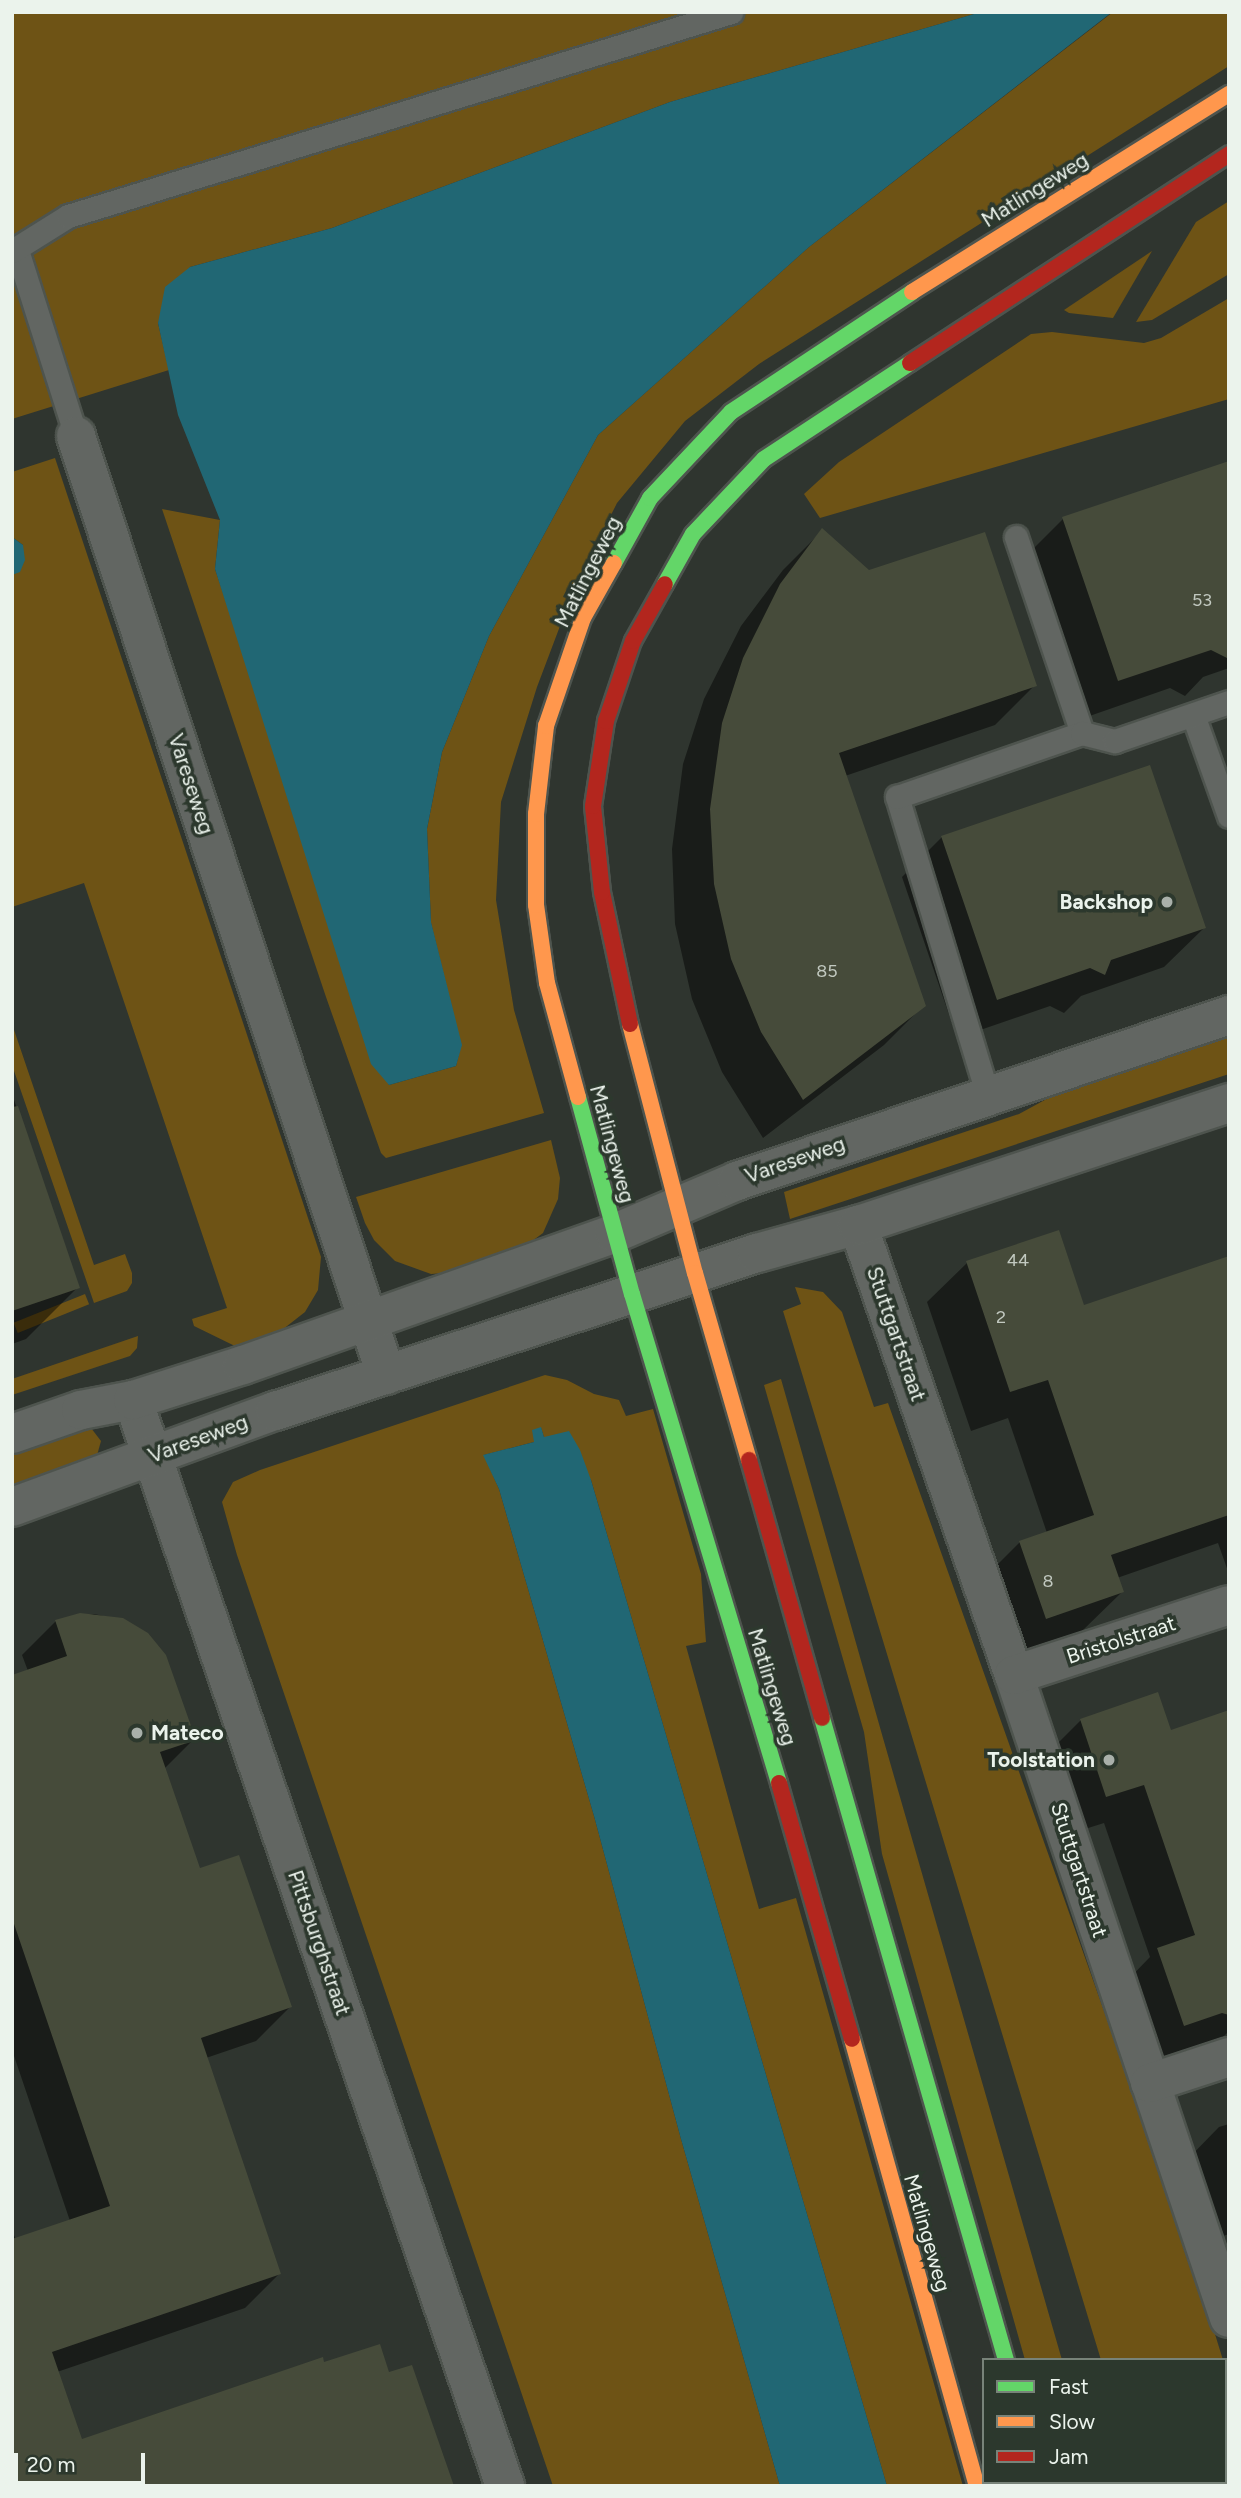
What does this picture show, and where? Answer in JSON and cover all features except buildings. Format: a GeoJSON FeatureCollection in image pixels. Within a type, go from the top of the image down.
{"type":"FeatureCollection","features":[{"type":"Feature","properties":{"kind":"main road","name":"Matlingeweg"},"geometry":{"type":"LineString","coordinates":[[977,2486],[811,1891],[632,1294],[547,983],[536,905],[536,814],[547,726],[583,618],[650,498],[731,412],[873,316],[1229,94]]}},
{"type":"Feature","properties":{"kind":"main road","name":"Matlingeweg"},"geometry":{"type":"LineString","coordinates":[[1005,2358],[695,1273],[617,972],[602,892],[593,806],[606,721],[633,641],[693,534],[764,459],[1229,154]]}},
{"type":"Feature","properties":{"kind":"street","name":"Vareseweg"},"geometry":{"type":"LineString","coordinates":[[76,436],[386,1375]]}},
{"type":"Feature","properties":{"kind":"street","name":"Vareseweg"},"geometry":{"type":"LineString","coordinates":[[12,1434],[81,1410],[133,1400],[368,1322],[615,1233],[737,1181],[1229,1016]]}},
{"type":"Feature","properties":{"kind":"street","name":"Vareseweg"},"geometry":{"type":"LineString","coordinates":[[12,1507],[99,1478],[152,1454],[386,1375],[695,1273],[858,1225],[1229,1103]]}},
{"type":"Feature","properties":{"kind":"street","name":"Stuttgartstraat"},"geometry":{"type":"LineString","coordinates":[[858,1225],[1014,1675],[1229,2318]]}},
{"type":"Feature","properties":{"kind":"street","name":"Pittsburghstraat"},"geometry":{"type":"LineString","coordinates":[[133,1400],[505,2486]]}},
{"type":"Feature","properties":{"kind":"street","name":"Bristolstraat"},"geometry":{"type":"LineString","coordinates":[[1014,1675],[1229,1605]]}},
{"type":"Feature","properties":{"kind":"street"},"geometry":{"type":"LineString","coordinates":[[1150,2083],[1229,2057]]}},
{"type":"Feature","properties":{"kind":"lane"},"geometry":{"type":"LineString","coordinates":[[14,250],[68,216],[731,12]]}},
{"type":"Feature","properties":{"kind":"lane","name":"Vareseweg"},"geometry":{"type":"LineString","coordinates":[[14,250],[76,436]]}},
{"type":"Feature","properties":{"kind":"lane"},"geometry":{"type":"LineString","coordinates":[[1016,537],[1082,733]]}},
{"type":"Feature","properties":{"kind":"lane"},"geometry":{"type":"LineString","coordinates":[[988,1096],[897,797],[1082,733],[1115,741],[1229,702]]}},
{"type":"Feature","properties":{"kind":"lane"},"geometry":{"type":"LineString","coordinates":[[1193,715],[1229,816]]}},
{"type":"Feature","properties":{"kind":"shaded area"},"geometry":{"type":"Polygon","coordinates":[[[12,12],[981,12],[670,102],[332,228],[190,267],[158,323],[169,370],[12,419],[12,12]]]}},
{"type":"Feature","properties":{"kind":"shaded area"},"geometry":{"type":"Polygon","coordinates":[[[1113,12],[1229,12],[1229,66],[759,364],[685,421],[617,503],[574,589],[537,687],[501,802],[496,900],[514,1010],[544,1113],[386,1158],[381,1153],[326,997],[162,509],[220,520],[215,569],[389,1085],[456,1066],[461,1045],[431,923],[427,829],[442,752],[489,636],[598,435],[809,247],[1113,12]]]}},
{"type":"Feature","properties":{"kind":"shaded area"},"geometry":{"type":"Polygon","coordinates":[[[1229,201],[1229,274],[1152,320],[1136,322],[1196,222],[1229,201]]]}},
{"type":"Feature","properties":{"kind":"shaded area"},"geometry":{"type":"Polygon","coordinates":[[[1152,251],[1113,318],[1069,313],[1064,310],[1152,251]]]}},
{"type":"Feature","properties":{"kind":"shaded area"},"geometry":{"type":"Polygon","coordinates":[[[1229,298],[1229,399],[820,518],[804,494],[839,462],[1031,334],[1052,332],[1144,343],[1161,338],[1229,298]]]}},
{"type":"Feature","properties":{"kind":"shaded area"},"geometry":{"type":"Polygon","coordinates":[[[55,458],[321,1257],[318,1290],[305,1312],[282,1330],[239,1348],[194,1326],[192,1319],[227,1308],[84,883],[12,907],[12,574],[23,545],[12,537],[12,472],[55,458]]]}},
{"type":"Feature","properties":{"kind":"shaded area"},"geometry":{"type":"Polygon","coordinates":[[[12,1024],[94,1265],[125,1254],[132,1273],[132,1283],[127,1291],[94,1303],[12,1065],[12,1024]]]}},
{"type":"Feature","properties":{"kind":"shaded area"},"geometry":{"type":"Polygon","coordinates":[[[1229,1029],[1229,1074],[790,1219],[784,1192],[1019,1114],[1087,1077],[1229,1029]]]}},
{"type":"Feature","properties":{"kind":"shaded area"},"geometry":{"type":"Polygon","coordinates":[[[551,1140],[560,1178],[558,1199],[543,1233],[516,1253],[457,1272],[431,1274],[395,1261],[374,1240],[365,1223],[356,1197],[551,1140]]]}},
{"type":"Feature","properties":{"kind":"shaded area"},"geometry":{"type":"Polygon","coordinates":[[[795,1287],[823,1292],[842,1312],[874,1407],[888,1403],[1190,2253],[1222,2358],[1100,2358],[783,1311],[801,1304],[795,1287]]]}},
{"type":"Feature","properties":{"kind":"shaded area"},"geometry":{"type":"Polygon","coordinates":[[[85,1294],[89,1304],[18,1333],[14,1323],[85,1294]]]}},
{"type":"Feature","properties":{"kind":"shaded area"},"geometry":{"type":"Polygon","coordinates":[[[138,1336],[137,1348],[130,1356],[12,1395],[12,1379],[138,1336]]]}},
{"type":"Feature","properties":{"kind":"shaded area"},"geometry":{"type":"Polygon","coordinates":[[[545,1375],[567,1380],[594,1394],[619,1400],[626,1416],[653,1409],[701,1574],[706,1642],[686,1646],[759,1909],[796,1898],[963,2486],[887,2486],[591,1480],[544,1437],[541,1428],[534,1442],[484,1455],[499,1489],[594,1816],[681,2139],[780,2486],[553,2486],[237,1555],[222,1502],[233,1482],[260,1470],[545,1375]]]}},
{"type":"Feature","properties":{"kind":"shaded area"},"geometry":{"type":"Polygon","coordinates":[[[781,1379],[1061,2358],[1024,2358],[882,1854],[864,1732],[764,1385],[781,1379]]]}},
{"type":"Feature","properties":{"kind":"shaded area"},"geometry":{"type":"Polygon","coordinates":[[[82,1426],[91,1428],[101,1441],[96,1459],[12,1489],[12,1449],[82,1426]]]}},
{"type":"Feature","properties":{"kind":"shaded area"},"geometry":{"type":"Polygon","coordinates":[[[1227,2374],[1229,2486],[1138,2486],[1227,2484],[1227,2374]]]}},
{"type":"Feature","properties":{"kind":"water"},"geometry":{"type":"Polygon","coordinates":[[[981,12],[1112,12],[809,247],[598,435],[489,636],[442,752],[427,829],[431,922],[462,1045],[456,1066],[389,1085],[371,1064],[215,569],[220,520],[178,415],[158,323],[165,287],[190,267],[332,228],[670,102],[981,12]]]}},
{"type":"Feature","properties":{"kind":"water"},"geometry":{"type":"Polygon","coordinates":[[[12,537],[23,545],[25,560],[20,572],[12,575],[12,537]]]}},
{"type":"Feature","properties":{"kind":"water"},"geometry":{"type":"Polygon","coordinates":[[[541,1427],[544,1437],[569,1431],[580,1450],[591,1480],[887,2486],[780,2486],[681,2139],[594,1816],[499,1489],[483,1455],[534,1442],[532,1430],[541,1427]]]}},
{"type":"Feature","properties":{"kind":"traffic: fast"},"geometry":{"type":"LineString","coordinates":[[614,563],[650,498],[731,412],[912,292]]}},
{"type":"Feature","properties":{"kind":"traffic: fast"},"geometry":{"type":"LineString","coordinates":[[665,584],[693,534],[764,459],[910,363]]}},
{"type":"Feature","properties":{"kind":"traffic: fast"},"geometry":{"type":"LineString","coordinates":[[578,1097],[632,1294],[779,1783]]}},
{"type":"Feature","properties":{"kind":"traffic: fast"},"geometry":{"type":"LineString","coordinates":[[822,1718],[1005,2358]]}},
{"type":"Feature","properties":{"kind":"traffic: slow"},"geometry":{"type":"LineString","coordinates":[[912,292],[1229,94]]}},
{"type":"Feature","properties":{"kind":"traffic: slow"},"geometry":{"type":"LineString","coordinates":[[578,1097],[547,983],[536,905],[536,814],[546,726],[583,618],[614,563]]}},
{"type":"Feature","properties":{"kind":"traffic: slow"},"geometry":{"type":"LineString","coordinates":[[630,1024],[695,1273],[749,1460]]}},
{"type":"Feature","properties":{"kind":"traffic: slow"},"geometry":{"type":"LineString","coordinates":[[852,2039],[977,2486]]}},
{"type":"Feature","properties":{"kind":"traffic: jam"},"geometry":{"type":"LineString","coordinates":[[910,363],[1229,154]]}},
{"type":"Feature","properties":{"kind":"traffic: jam"},"geometry":{"type":"LineString","coordinates":[[630,1024],[602,892],[593,806],[606,721],[633,641],[665,584]]}},
{"type":"Feature","properties":{"kind":"traffic: jam"},"geometry":{"type":"LineString","coordinates":[[749,1460],[822,1718]]}},
{"type":"Feature","properties":{"kind":"traffic: jam"},"geometry":{"type":"LineString","coordinates":[[779,1783],[852,2039]]}},
{"type":"Feature","properties":{"kind":"place","name":"Backshop"},"geometry":{"type":"Point","coordinates":[1167,902]}},
{"type":"Feature","properties":{"kind":"place","name":"Mateco"},"geometry":{"type":"Point","coordinates":[137,1733]}},
{"type":"Feature","properties":{"kind":"place","name":"Toolstation"},"geometry":{"type":"Point","coordinates":[1109,1760]}}]}
